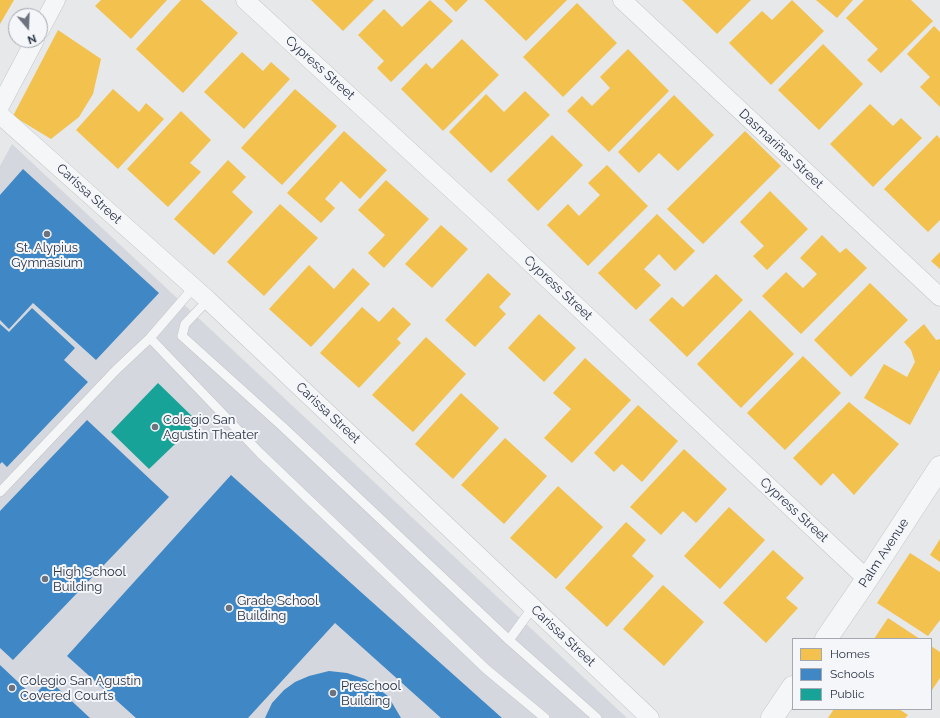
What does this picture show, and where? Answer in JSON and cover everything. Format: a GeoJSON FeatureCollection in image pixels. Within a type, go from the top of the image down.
{"type":"FeatureCollection","features":[{"type":"Feature","properties":{"kind":"street"},"geometry":{"type":"LineString","coordinates":[[48,15],[56,0]]}},
{"type":"Feature","properties":{"kind":"street","name":"Cypress Street"},"geometry":{"type":"LineString","coordinates":[[245,0],[486,221],[868,579]]}},
{"type":"Feature","properties":{"kind":"street","name":"Dasmariñas Street"},"geometry":{"type":"LineString","coordinates":[[622,0],[940,297]]}},
{"type":"Feature","properties":{"kind":"street"},"geometry":{"type":"LineString","coordinates":[[0,106],[31,48]]}},
{"type":"Feature","properties":{"kind":"street","name":"Carissa Street"},"geometry":{"type":"LineString","coordinates":[[0,115],[194,287],[650,718]]}},
{"type":"Feature","properties":{"kind":"street","name":"Palm Avenue"},"geometry":{"type":"LineString","coordinates":[[827,638],[868,579],[940,467]]}},
{"type":"Feature","properties":{"kind":"street"},"geometry":{"type":"LineString","coordinates":[[772,718],[792,688]]}},
{"type":"Feature","properties":{"kind":"lane"},"geometry":{"type":"LineString","coordinates":[[0,492],[116,370],[150,338],[194,287]]}},
{"type":"Feature","properties":{"kind":"lane"},"geometry":{"type":"LineString","coordinates":[[208,300],[185,324],[182,336],[283,427],[509,640],[597,718]]}},
{"type":"Feature","properties":{"kind":"lane"},"geometry":{"type":"LineString","coordinates":[[150,338],[260,453],[486,669],[545,718]]}},
{"type":"Feature","properties":{"kind":"lane"},"geometry":{"type":"LineString","coordinates":[[509,640],[533,607]]}},
{"type":"Feature","properties":{"kind":"shaded area"},"geometry":{"type":"Polygon","coordinates":[[[12,144],[627,718],[0,718],[0,166],[12,144]]]}},
{"type":"Feature","properties":{"kind":"building: Homes"},"geometry":{"type":"Polygon","coordinates":[[[0,0],[14,0],[8,8],[0,24],[0,0]]]}},
{"type":"Feature","properties":{"kind":"building: Homes"},"geometry":{"type":"Polygon","coordinates":[[[101,0],[167,0],[131,39],[95,6],[101,0]]]}},
{"type":"Feature","properties":{"kind":"building: Homes"},"geometry":{"type":"Polygon","coordinates":[[[181,0],[201,0],[238,33],[183,93],[136,49],[181,0]]]}},
{"type":"Feature","properties":{"kind":"building: Homes"},"geometry":{"type":"Polygon","coordinates":[[[311,0],[374,0],[343,31],[311,0]]]}},
{"type":"Feature","properties":{"kind":"building: Homes"},"geometry":{"type":"Polygon","coordinates":[[[430,0],[453,21],[391,82],[377,68],[384,61],[358,35],[384,9],[402,27],[430,0]]]}},
{"type":"Feature","properties":{"kind":"building: Homes"},"geometry":{"type":"Polygon","coordinates":[[[444,0],[468,0],[456,12],[444,0]]]}},
{"type":"Feature","properties":{"kind":"building: Homes"},"geometry":{"type":"Polygon","coordinates":[[[484,0],[567,0],[526,41],[484,0]]]}},
{"type":"Feature","properties":{"kind":"building: Homes"},"geometry":{"type":"Polygon","coordinates":[[[682,0],[751,0],[717,34],[682,0]]]}},
{"type":"Feature","properties":{"kind":"building: Homes"},"geometry":{"type":"Polygon","coordinates":[[[792,0],[824,31],[771,85],[729,43],[762,11],[772,20],[792,0]]]}},
{"type":"Feature","properties":{"kind":"building: Homes"},"geometry":{"type":"Polygon","coordinates":[[[816,0],[853,0],[837,18],[816,0]]]}},
{"type":"Feature","properties":{"kind":"building: Homes"},"geometry":{"type":"Polygon","coordinates":[[[864,0],[911,0],[933,21],[881,73],[867,60],[878,49],[846,18],[864,0]]]}},
{"type":"Feature","properties":{"kind":"building: Homes"},"geometry":{"type":"Polygon","coordinates":[[[577,3],[617,43],[563,97],[523,57],[577,3]]]}},
{"type":"Feature","properties":{"kind":"building: Homes"},"geometry":{"type":"Polygon","coordinates":[[[934,26],[940,32],[940,107],[920,87],[930,77],[907,54],[934,26]]]}},
{"type":"Feature","properties":{"kind":"building: Homes"},"geometry":{"type":"Polygon","coordinates":[[[58,30],[101,59],[93,94],[79,117],[51,139],[13,116],[58,30]]]}},
{"type":"Feature","properties":{"kind":"building: Homes"},"geometry":{"type":"Polygon","coordinates":[[[462,39],[499,75],[443,131],[401,89],[426,63],[432,69],[462,39]]]}},
{"type":"Feature","properties":{"kind":"building: Homes"},"geometry":{"type":"Polygon","coordinates":[[[823,44],[863,84],[819,130],[778,90],[823,44]]]}},
{"type":"Feature","properties":{"kind":"building: Homes"},"geometry":{"type":"Polygon","coordinates":[[[628,49],[669,91],[609,152],[567,111],[582,96],[592,106],[610,88],[600,77],[628,49]]]}},
{"type":"Feature","properties":{"kind":"building: Homes"},"geometry":{"type":"Polygon","coordinates":[[[242,52],[263,71],[271,62],[290,79],[244,129],[204,92],[242,52]]]}},
{"type":"Feature","properties":{"kind":"building: Homes"},"geometry":{"type":"Polygon","coordinates":[[[113,89],[139,112],[146,103],[164,119],[118,169],[76,130],[113,89]]]}},
{"type":"Feature","properties":{"kind":"building: Homes"},"geometry":{"type":"Polygon","coordinates":[[[295,89],[337,126],[282,185],[241,148],[295,89]]]}},
{"type":"Feature","properties":{"kind":"building: Homes"},"geometry":{"type":"Polygon","coordinates":[[[525,91],[550,115],[491,173],[449,132],[486,94],[504,112],[525,91]]]}},
{"type":"Feature","properties":{"kind":"building: Homes"},"geometry":{"type":"Polygon","coordinates":[[[674,95],[714,135],[678,171],[659,153],[639,173],[618,152],[674,95]]]}},
{"type":"Feature","properties":{"kind":"building: Homes"},"geometry":{"type":"Polygon","coordinates":[[[870,104],[893,126],[901,118],[922,138],[873,187],[830,144],[870,104]]]}},
{"type":"Feature","properties":{"kind":"building: Homes"},"geometry":{"type":"Polygon","coordinates":[[[181,111],[211,140],[190,163],[201,172],[168,207],[127,169],[181,111]]]}},
{"type":"Feature","properties":{"kind":"building: Homes"},"geometry":{"type":"Polygon","coordinates":[[[344,131],[387,170],[360,199],[341,181],[325,199],[335,208],[321,223],[287,193],[344,131]]]}},
{"type":"Feature","properties":{"kind":"building: Homes"},"geometry":{"type":"Polygon","coordinates":[[[745,131],[781,166],[703,244],[667,209],[745,131]]]}},
{"type":"Feature","properties":{"kind":"building: Homes"},"geometry":{"type":"Polygon","coordinates":[[[552,135],[583,165],[538,211],[507,180],[552,135]]]}},
{"type":"Feature","properties":{"kind":"building: Homes"},"geometry":{"type":"Polygon","coordinates":[[[937,135],[940,139],[940,220],[928,232],[884,189],[937,135]]]}},
{"type":"Feature","properties":{"kind":"building: Homes"},"geometry":{"type":"Polygon","coordinates":[[[228,160],[246,177],[232,192],[253,212],[214,255],[174,219],[228,160]]]}},
{"type":"Feature","properties":{"kind":"building: Homes"},"geometry":{"type":"Polygon","coordinates":[[[607,165],[648,206],[588,266],[547,225],[568,204],[579,216],[600,195],[588,183],[607,165]]]}},
{"type":"Feature","properties":{"kind":"building: Homes"},"geometry":{"type":"Polygon","coordinates":[[[386,180],[429,219],[384,268],[368,253],[385,235],[358,210],[386,180]]]}},
{"type":"Feature","properties":{"kind":"building: Homes"},"geometry":{"type":"Polygon","coordinates":[[[770,191],[808,229],[767,270],[753,256],[764,246],[740,222],[770,191]]]}},
{"type":"Feature","properties":{"kind":"building: Homes"},"geometry":{"type":"Polygon","coordinates":[[[280,204],[318,238],[264,296],[227,262],[280,204]]]}},
{"type":"Feature","properties":{"kind":"building: Homes"},"geometry":{"type":"Polygon","coordinates":[[[657,214],[695,251],[675,271],[659,254],[644,269],[661,285],[636,310],[598,273],[657,214]]]}},
{"type":"Feature","properties":{"kind":"building: Homes"},"geometry":{"type":"Polygon","coordinates":[[[441,225],[468,249],[432,288],[405,264],[441,225]]]}},
{"type":"Feature","properties":{"kind":"building: Homes"},"geometry":{"type":"Polygon","coordinates":[[[822,235],[840,253],[846,248],[867,268],[801,334],[762,296],[786,272],[803,288],[817,274],[800,258],[822,235]]]}},
{"type":"Feature","properties":{"kind":"building: Homes"},"geometry":{"type":"Polygon","coordinates":[[[940,252],[940,269],[931,261],[940,252]]]}},
{"type":"Feature","properties":{"kind":"building: Homes"},"geometry":{"type":"Polygon","coordinates":[[[309,265],[334,289],[353,268],[370,284],[311,347],[269,309],[309,265]]]}},
{"type":"Feature","properties":{"kind":"building: Homes"},"geometry":{"type":"Polygon","coordinates":[[[488,273],[511,294],[499,307],[506,314],[475,347],[445,320],[488,273]]]}},
{"type":"Feature","properties":{"kind":"building: Homes"},"geometry":{"type":"Polygon","coordinates":[[[716,274],[743,300],[687,357],[649,320],[672,297],[683,307],[716,274]]]}},
{"type":"Feature","properties":{"kind":"building: Homes"},"geometry":{"type":"Polygon","coordinates":[[[870,283],[908,320],[851,377],[814,340],[870,283]]]}},
{"type":"Feature","properties":{"kind":"building: Homes"},"geometry":{"type":"Polygon","coordinates":[[[362,307],[379,322],[393,307],[411,324],[397,339],[401,343],[359,388],[320,353],[362,307]]]}},
{"type":"Feature","properties":{"kind":"building: Homes"},"geometry":{"type":"Polygon","coordinates":[[[750,310],[794,354],[741,408],[697,364],[750,310]]]}},
{"type":"Feature","properties":{"kind":"building: Homes"},"geometry":{"type":"Polygon","coordinates":[[[539,314],[576,348],[544,382],[508,348],[539,314]]]}},
{"type":"Feature","properties":{"kind":"building: Homes"},"geometry":{"type":"Polygon","coordinates":[[[924,324],[936,340],[940,339],[940,370],[910,425],[864,398],[884,364],[907,377],[915,362],[911,350],[904,342],[924,324]]]}},
{"type":"Feature","properties":{"kind":"building: Homes"},"geometry":{"type":"Polygon","coordinates":[[[426,337],[466,374],[413,432],[372,395],[426,337]]]}},
{"type":"Feature","properties":{"kind":"building: Homes"},"geometry":{"type":"Polygon","coordinates":[[[803,356],[841,393],[785,450],[747,413],[803,356]]]}},
{"type":"Feature","properties":{"kind":"building: Homes"},"geometry":{"type":"Polygon","coordinates":[[[585,358],[631,400],[572,463],[544,438],[571,409],[553,393],[585,358]]]}},
{"type":"Feature","properties":{"kind":"building: Homes"},"geometry":{"type":"Polygon","coordinates":[[[461,393],[499,428],[453,479],[415,444],[461,393]]]}},
{"type":"Feature","properties":{"kind":"building: Homes"},"geometry":{"type":"Polygon","coordinates":[[[849,402],[899,444],[854,495],[833,473],[821,486],[793,458],[849,402]]]}},
{"type":"Feature","properties":{"kind":"building: Homes"},"geometry":{"type":"Polygon","coordinates":[[[638,405],[678,441],[642,482],[622,464],[614,472],[594,453],[638,405]]]}},
{"type":"Feature","properties":{"kind":"building: Homes"},"geometry":{"type":"Polygon","coordinates":[[[505,438],[547,476],[504,524],[461,485],[505,438]]]}},
{"type":"Feature","properties":{"kind":"building: Homes"},"geometry":{"type":"Polygon","coordinates":[[[684,449],[727,489],[696,523],[683,511],[661,535],[630,507],[684,449]]]}},
{"type":"Feature","properties":{"kind":"building: Homes"},"geometry":{"type":"Polygon","coordinates":[[[558,486],[603,527],[556,579],[510,538],[558,486]]]}},
{"type":"Feature","properties":{"kind":"building: Homes"},"geometry":{"type":"Polygon","coordinates":[[[729,507],[765,540],[720,589],[684,556],[729,507]]]}},
{"type":"Feature","properties":{"kind":"building: Homes"},"geometry":{"type":"Polygon","coordinates":[[[626,522],[646,540],[632,556],[654,576],[607,627],[565,588],[626,522]]]}},
{"type":"Feature","properties":{"kind":"building: Homes"},"geometry":{"type":"Polygon","coordinates":[[[940,539],[940,562],[930,555],[940,539]]]}},
{"type":"Feature","properties":{"kind":"building: Homes"},"geometry":{"type":"Polygon","coordinates":[[[773,550],[804,578],[786,598],[798,608],[766,643],[723,603],[773,550]]]}},
{"type":"Feature","properties":{"kind":"building: Homes"},"geometry":{"type":"Polygon","coordinates":[[[910,553],[940,572],[940,620],[928,636],[877,603],[910,553]]]}},
{"type":"Feature","properties":{"kind":"building: Homes"},"geometry":{"type":"Polygon","coordinates":[[[663,585],[704,622],[664,666],[623,629],[663,585]]]}},
{"type":"Feature","properties":{"kind":"building: Homes"},"geometry":{"type":"Polygon","coordinates":[[[888,618],[918,638],[875,638],[888,618]]]}},
{"type":"Feature","properties":{"kind":"building: Homes"},"geometry":{"type":"Polygon","coordinates":[[[932,647],[940,652],[940,678],[932,690],[932,647]]]}},
{"type":"Feature","properties":{"kind":"building: Homes"},"geometry":{"type":"Polygon","coordinates":[[[833,710],[900,710],[908,715],[905,718],[828,718],[833,710]]]}},
{"type":"Feature","properties":{"kind":"building: Schools","name":"St. Alypius Gymnasium"},"geometry":{"type":"Polygon","coordinates":[[[23,169],[159,293],[96,360],[33,303],[9,329],[0,320],[0,195],[23,169]]]}},
{"type":"Feature","properties":{"kind":"building: Schools"},"geometry":{"type":"Polygon","coordinates":[[[32,308],[75,348],[64,360],[88,382],[7,467],[2,462],[0,464],[0,324],[9,332],[32,308]]]}},
{"type":"Feature","properties":{"kind":"building: Schools","name":"High School Building"},"geometry":{"type":"Polygon","coordinates":[[[87,420],[169,497],[13,660],[0,648],[0,511],[87,420]]]}},
{"type":"Feature","properties":{"kind":"building: Schools","name":"Grade School Building"},"geometry":{"type":"Polygon","coordinates":[[[231,475],[502,718],[441,718],[335,623],[248,718],[136,718],[67,656],[231,475]]]}},
{"type":"Feature","properties":{"kind":"building: Schools","name":"Colegio San Agustin Covered Courts"},"geometry":{"type":"Polygon","coordinates":[[[0,665],[33,696],[49,680],[90,718],[0,718],[0,665]]]}},
{"type":"Feature","properties":{"kind":"building: Schools","name":"Preschool Building"},"geometry":{"type":"Polygon","coordinates":[[[329,671],[347,673],[365,679],[388,696],[401,718],[265,718],[272,703],[284,690],[295,682],[309,676],[329,671]]]}},
{"type":"Feature","properties":{"kind":"building: Public","name":"Colegio San Agustin Theater"},"geometry":{"type":"Polygon","coordinates":[[[158,383],[198,422],[149,469],[111,432],[158,383]]]}},
{"type":"Feature","properties":{"kind":"place","name":"St. Alypius Gymnasium"},"geometry":{"type":"Point","coordinates":[47,234]}},
{"type":"Feature","properties":{"kind":"place","name":"Colegio San Agustin Theater"},"geometry":{"type":"Point","coordinates":[155,427]}},
{"type":"Feature","properties":{"kind":"place","name":"High School Building"},"geometry":{"type":"Point","coordinates":[45,579]}},
{"type":"Feature","properties":{"kind":"place","name":"Grade School Building"},"geometry":{"type":"Point","coordinates":[229,608]}},
{"type":"Feature","properties":{"kind":"place","name":"Colegio San Agustin Covered Courts"},"geometry":{"type":"Point","coordinates":[12,688]}},
{"type":"Feature","properties":{"kind":"place","name":"Preschool Building"},"geometry":{"type":"Point","coordinates":[333,693]}}]}
